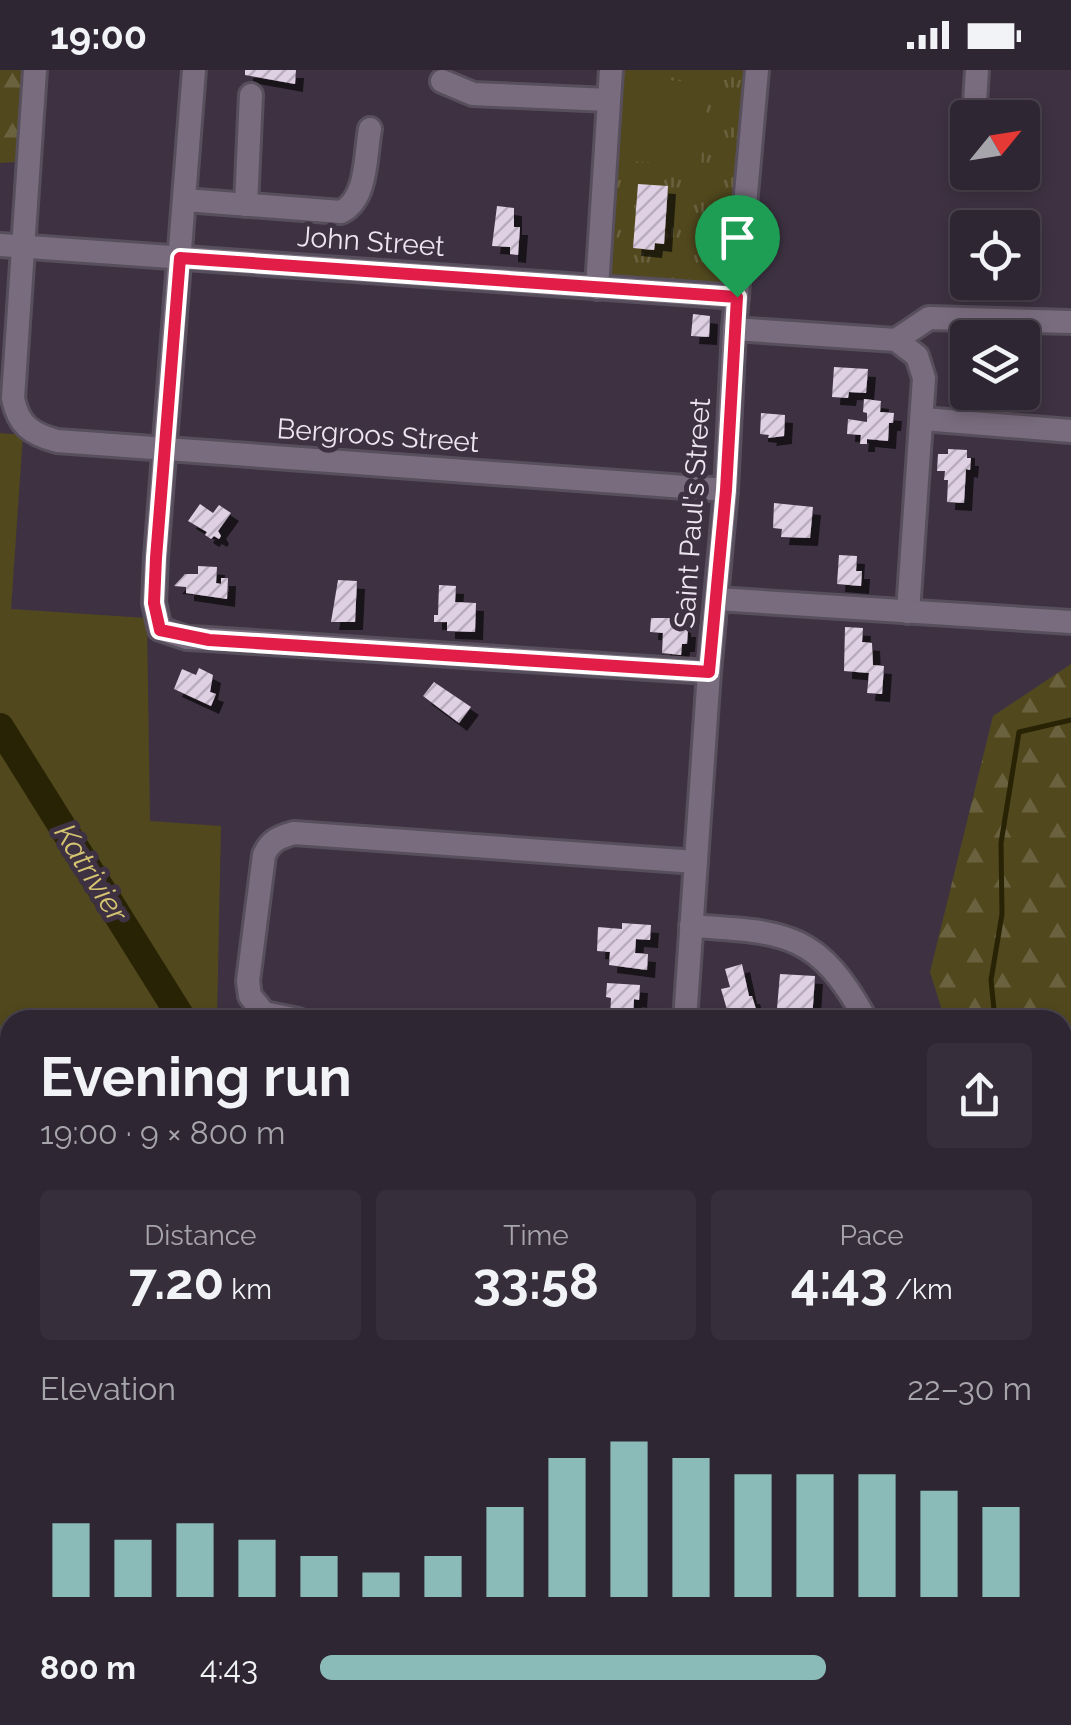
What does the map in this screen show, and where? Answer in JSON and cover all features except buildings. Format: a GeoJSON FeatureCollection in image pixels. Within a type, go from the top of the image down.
{"type":"FeatureCollection","features":[{"type":"Feature","properties":{"kind":"street"},"geometry":{"type":"LineString","coordinates":[[12,246],[35,70]]}},
{"type":"Feature","properties":{"kind":"street"},"geometry":{"type":"LineString","coordinates":[[194,70],[154,588],[160,630],[209,640],[709,672]]}},
{"type":"Feature","properties":{"kind":"street"},"geometry":{"type":"LineString","coordinates":[[597,288],[612,70]]}},
{"type":"Feature","properties":{"kind":"street","name":"Saint Paul's Street"},"geometry":{"type":"LineString","coordinates":[[686,1010],[726,490],[734,329],[758,70]]}},
{"type":"Feature","properties":{"kind":"street"},"geometry":{"type":"LineString","coordinates":[[975,100],[977,70]]}},
{"type":"Feature","properties":{"kind":"street"},"geometry":{"type":"LineString","coordinates":[[442,82],[473,94],[609,100]]}},
{"type":"Feature","properties":{"kind":"street"},"geometry":{"type":"LineString","coordinates":[[246,205],[251,95]]}},
{"type":"Feature","properties":{"kind":"street"},"geometry":{"type":"LineString","coordinates":[[184,200],[335,212],[348,209],[360,194],[370,129]]}},
{"type":"Feature","properties":{"kind":"street","name":"John Street"},"geometry":{"type":"LineString","coordinates":[[12,246],[737,297]]}},
{"type":"Feature","properties":{"kind":"street","name":"Bergroos Street"},"geometry":{"type":"LineString","coordinates":[[12,246],[13,398],[28,430],[57,441],[726,490]]}},
{"type":"Feature","properties":{"kind":"street"},"geometry":{"type":"LineString","coordinates":[[896,340],[929,318],[1071,322]]}},
{"type":"Feature","properties":{"kind":"street"},"geometry":{"type":"LineString","coordinates":[[734,329],[896,340],[911,349],[921,364],[923,419],[908,612]]}},
{"type":"Feature","properties":{"kind":"street"},"geometry":{"type":"LineString","coordinates":[[923,419],[1071,431]]}},
{"type":"Feature","properties":{"kind":"street"},"geometry":{"type":"LineString","coordinates":[[718,599],[1071,622]]}},
{"type":"Feature","properties":{"kind":"street"},"geometry":{"type":"LineString","coordinates":[[260,1010],[248,981],[264,856],[274,841],[294,833],[696,862]]}},
{"type":"Feature","properties":{"kind":"street"},"geometry":{"type":"LineString","coordinates":[[691,926],[765,931],[800,943],[826,961],[847,984],[861,1010]]}},
{"type":"Feature","properties":{"kind":"green space"},"geometry":{"type":"Polygon","coordinates":[[[0,70],[25,70],[16,162],[0,163],[0,70]]]}},
{"type":"Feature","properties":{"kind":"green space"},"geometry":{"type":"Polygon","coordinates":[[[616,70],[745,70],[730,269],[720,285],[614,279],[605,271],[616,70]]]}},
{"type":"Feature","properties":{"kind":"green space"},"geometry":{"type":"Polygon","coordinates":[[[622,77],[707,83],[701,166],[617,160],[622,77]]]}},
{"type":"Feature","properties":{"kind":"green space"},"geometry":{"type":"Polygon","coordinates":[[[0,433],[23,435],[11,609],[147,618],[150,821],[221,826],[217,1010],[0,1010],[0,433]]]}},
{"type":"Feature","properties":{"kind":"green space"},"geometry":{"type":"Polygon","coordinates":[[[1071,664],[1071,1010],[942,1010],[930,972],[993,716],[1071,664]]]}},
{"type":"Feature","properties":{"kind":"waterway"},"geometry":{"type":"LineString","coordinates":[[994,1010],[991,980],[1002,914],[1001,843],[1019,732],[1071,720]]}},
{"type":"Feature","properties":{"kind":"waterway","name":"Katrivier"},"geometry":{"type":"LineString","coordinates":[[0,727],[177,1010]]}},
{"type":"Feature","properties":{"kind":"route"},"geometry":{"type":"LineString","coordinates":[[180,258],[737,297],[718,599],[709,672],[209,640],[160,630],[154,603],[156,558],[180,258]]}}]}
